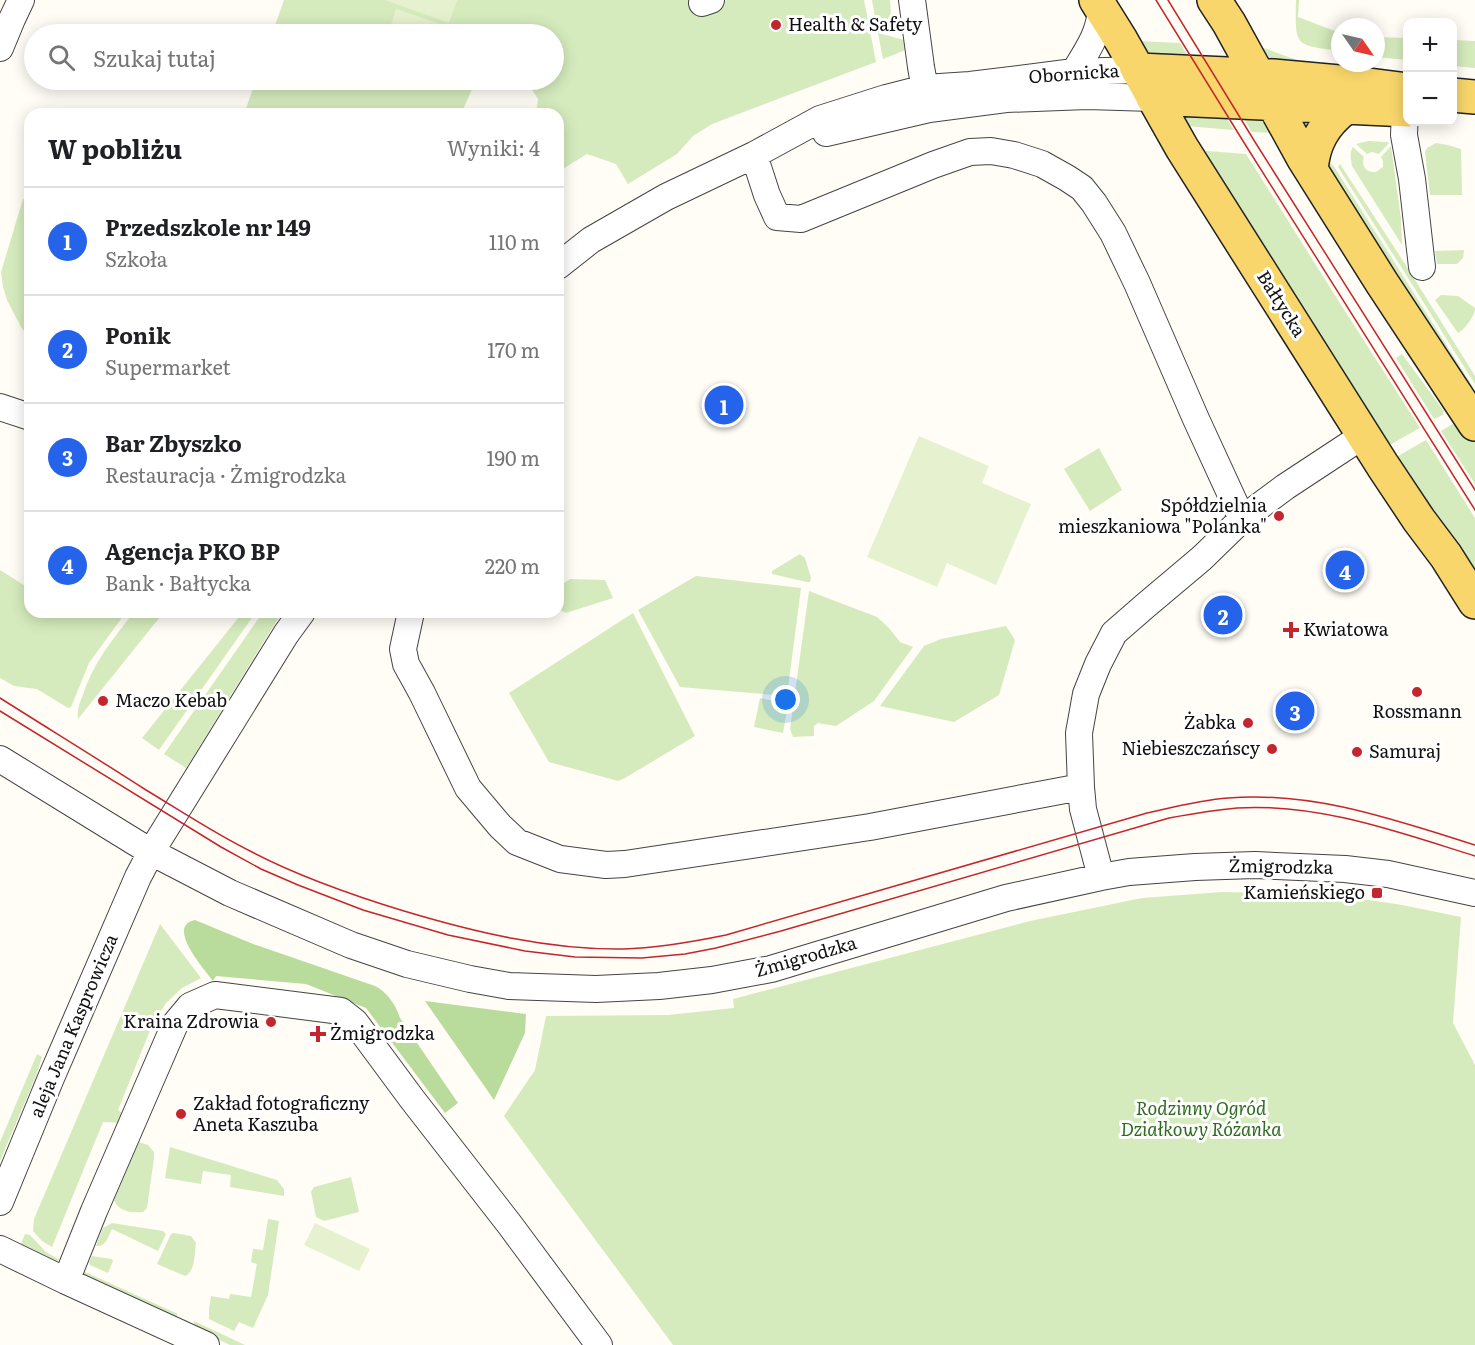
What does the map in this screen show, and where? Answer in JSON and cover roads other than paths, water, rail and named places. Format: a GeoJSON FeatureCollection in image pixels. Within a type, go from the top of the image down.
{"type":"FeatureCollection","features":[{"type":"Feature","properties":{"kind":"main road"},"geometry":{"type":"LineString","coordinates":[[1214,0],[1311,170],[1475,424]]}},
{"type":"Feature","properties":{"kind":"main road","name":"Bałtycka"},"geometry":{"type":"LineString","coordinates":[[1098,4],[1182,148],[1364,435],[1475,602]]}},
{"type":"Feature","properties":{"kind":"main road","name":"Obornicka"},"geometry":{"type":"LineString","coordinates":[[1146,84],[1265,89],[1354,83],[1403,101]]}},
{"type":"Feature","properties":{"kind":"main road","name":"Obornicka"},"geometry":{"type":"LineString","coordinates":[[1265,89],[1345,108],[1403,103]]}},
{"type":"Feature","properties":{"kind":"main road"},"geometry":{"type":"LineString","coordinates":[[1457,95],[1475,97]]}},
{"type":"Feature","properties":{"kind":"main road"},"geometry":{"type":"LineString","coordinates":[[1311,170],[1312,158],[1319,137],[1330,120],[1345,108]]}},
{"type":"Feature","properties":{"kind":"main road"},"geometry":{"type":"LineString","coordinates":[[1457,113],[1475,115]]}},
{"type":"Feature","properties":{"kind":"street"},"geometry":{"type":"LineString","coordinates":[[0,48],[21,0]]}},
{"type":"Feature","properties":{"kind":"street"},"geometry":{"type":"LineString","coordinates":[[912,0],[927,99]]}},
{"type":"Feature","properties":{"kind":"street"},"geometry":{"type":"LineString","coordinates":[[1074,72],[1095,37],[1100,20],[1098,4]]}},
{"type":"Feature","properties":{"kind":"street","name":"Obornicka"},"geometry":{"type":"LineString","coordinates":[[564,261],[591,240],[666,197],[754,155],[927,99],[970,86],[1074,72],[1146,84]]}},
{"type":"Feature","properties":{"kind":"street","name":"Obornicka"},"geometry":{"type":"LineString","coordinates":[[927,99],[1087,96],[1146,84]]}},
{"type":"Feature","properties":{"kind":"street"},"geometry":{"type":"LineString","coordinates":[[1405,126],[1404,135],[1412,179],[1422,267]]}},
{"type":"Feature","properties":{"kind":"street"},"geometry":{"type":"LineString","coordinates":[[754,155],[766,195],[777,217],[801,219],[970,152],[991,151],[1033,161],[1082,188],[1113,233],[1242,519]]}},
{"type":"Feature","properties":{"kind":"street"},"geometry":{"type":"LineString","coordinates":[[0,407],[24,415]]}},
{"type":"Feature","properties":{"kind":"street"},"geometry":{"type":"LineString","coordinates":[[1101,877],[1083,809],[1080,733],[1086,694],[1114,633],[1202,558],[1242,519],[1285,487],[1364,435]]}},
{"type":"Feature","properties":{"kind":"street","name":"aleja Jana Kasprowicza"},"geometry":{"type":"LineString","coordinates":[[0,1202],[122,910],[151,852],[298,618]]}},
{"type":"Feature","properties":{"kind":"street"},"geometry":{"type":"LineString","coordinates":[[410,618],[403,649],[406,664],[468,788],[500,826],[517,842],[560,859],[625,864],[870,827],[1081,787]]}},
{"type":"Feature","properties":{"kind":"street","name":"Żmigrodzka"},"geometry":{"type":"LineString","coordinates":[[0,759],[151,852],[218,888],[351,945],[407,964],[508,986],[596,989],[658,986],[712,980],[771,969],[1006,898],[1130,872],[1254,865],[1345,869],[1443,885],[1475,893]]}},
{"type":"Feature","properties":{"kind":"street"},"geometry":{"type":"LineString","coordinates":[[66,1281],[175,1024],[190,1006],[215,995],[295,1004],[341,1011],[355,1022],[599,1345]]}},
{"type":"Feature","properties":{"kind":"street"},"geometry":{"type":"LineString","coordinates":[[0,1249],[206,1345]]}},
{"type":"Feature","properties":{"kind":"tram line"},"geometry":{"type":"LineString","coordinates":[[1156,0],[1475,510]]}},
{"type":"Feature","properties":{"kind":"tram line"},"geometry":{"type":"LineString","coordinates":[[1168,0],[1475,490]]}},
{"type":"Feature","properties":{"kind":"tram line"},"geometry":{"type":"LineString","coordinates":[[0,698],[211,830],[289,870],[346,892],[430,919],[512,938],[595,949],[675,944],[726,935],[1147,813],[1218,799],[1260,797],[1323,803],[1384,817],[1475,845]]}},
{"type":"Feature","properties":{"kind":"tram line"},"geometry":{"type":"LineString","coordinates":[[0,711],[221,847],[261,869],[298,885],[363,910],[448,935],[525,951],[575,957],[642,958],[716,948],[1169,818],[1228,809],[1268,808],[1328,815],[1387,829],[1475,856]]}},
{"type":"Feature","properties":{"kind":"place","name":"Health & Safety"},"geometry":{"type":"Point","coordinates":[776,25]}},
{"type":"Feature","properties":{"kind":"place","name":"Przedszkole nr 149"},"geometry":{"type":"Point","coordinates":[724,405]}},
{"type":"Feature","properties":{"kind":"place","name":"Spółdzielnia mieszkaniowa \"Polanka\""},"geometry":{"type":"Point","coordinates":[1279,516]}},
{"type":"Feature","properties":{"kind":"place","name":"Agencja PKO BP"},"geometry":{"type":"Point","coordinates":[1345,570]}},
{"type":"Feature","properties":{"kind":"place","name":"Ponik"},"geometry":{"type":"Point","coordinates":[1223,615]}},
{"type":"Feature","properties":{"kind":"place","name":"Kwiatowa"},"geometry":{"type":"Point","coordinates":[1291,630]}},
{"type":"Feature","properties":{"kind":"place","name":"Rossmann"},"geometry":{"type":"Point","coordinates":[1417,692]}},
{"type":"Feature","properties":{"kind":"place","name":"Maczo Kebab"},"geometry":{"type":"Point","coordinates":[103,701]}},
{"type":"Feature","properties":{"kind":"place","name":"Bar Zbyszko"},"geometry":{"type":"Point","coordinates":[1295,711]}},
{"type":"Feature","properties":{"kind":"place","name":"Żabka"},"geometry":{"type":"Point","coordinates":[1248,723]}},
{"type":"Feature","properties":{"kind":"place","name":"Niebieszczańscy"},"geometry":{"type":"Point","coordinates":[1272,749]}},
{"type":"Feature","properties":{"kind":"place","name":"Samuraj"},"geometry":{"type":"Point","coordinates":[1357,752]}},
{"type":"Feature","properties":{"kind":"place","name":"Kamieńskiego"},"geometry":{"type":"Point","coordinates":[1377,893]}},
{"type":"Feature","properties":{"kind":"place","name":"Kraina Zdrowia"},"geometry":{"type":"Point","coordinates":[271,1022]}},
{"type":"Feature","properties":{"kind":"place","name":"Żmigrodzka"},"geometry":{"type":"Point","coordinates":[318,1034]}},
{"type":"Feature","properties":{"kind":"place","name":"Zakład fotograficzny Aneta Kaszuba"},"geometry":{"type":"Point","coordinates":[181,1114]}},
{"type":"Feature","properties":{"kind":"park label","name":"Rodzinny Ogród Działkowy Różanka"},"geometry":{"type":"Point","coordinates":[1201,1119]}}]}
